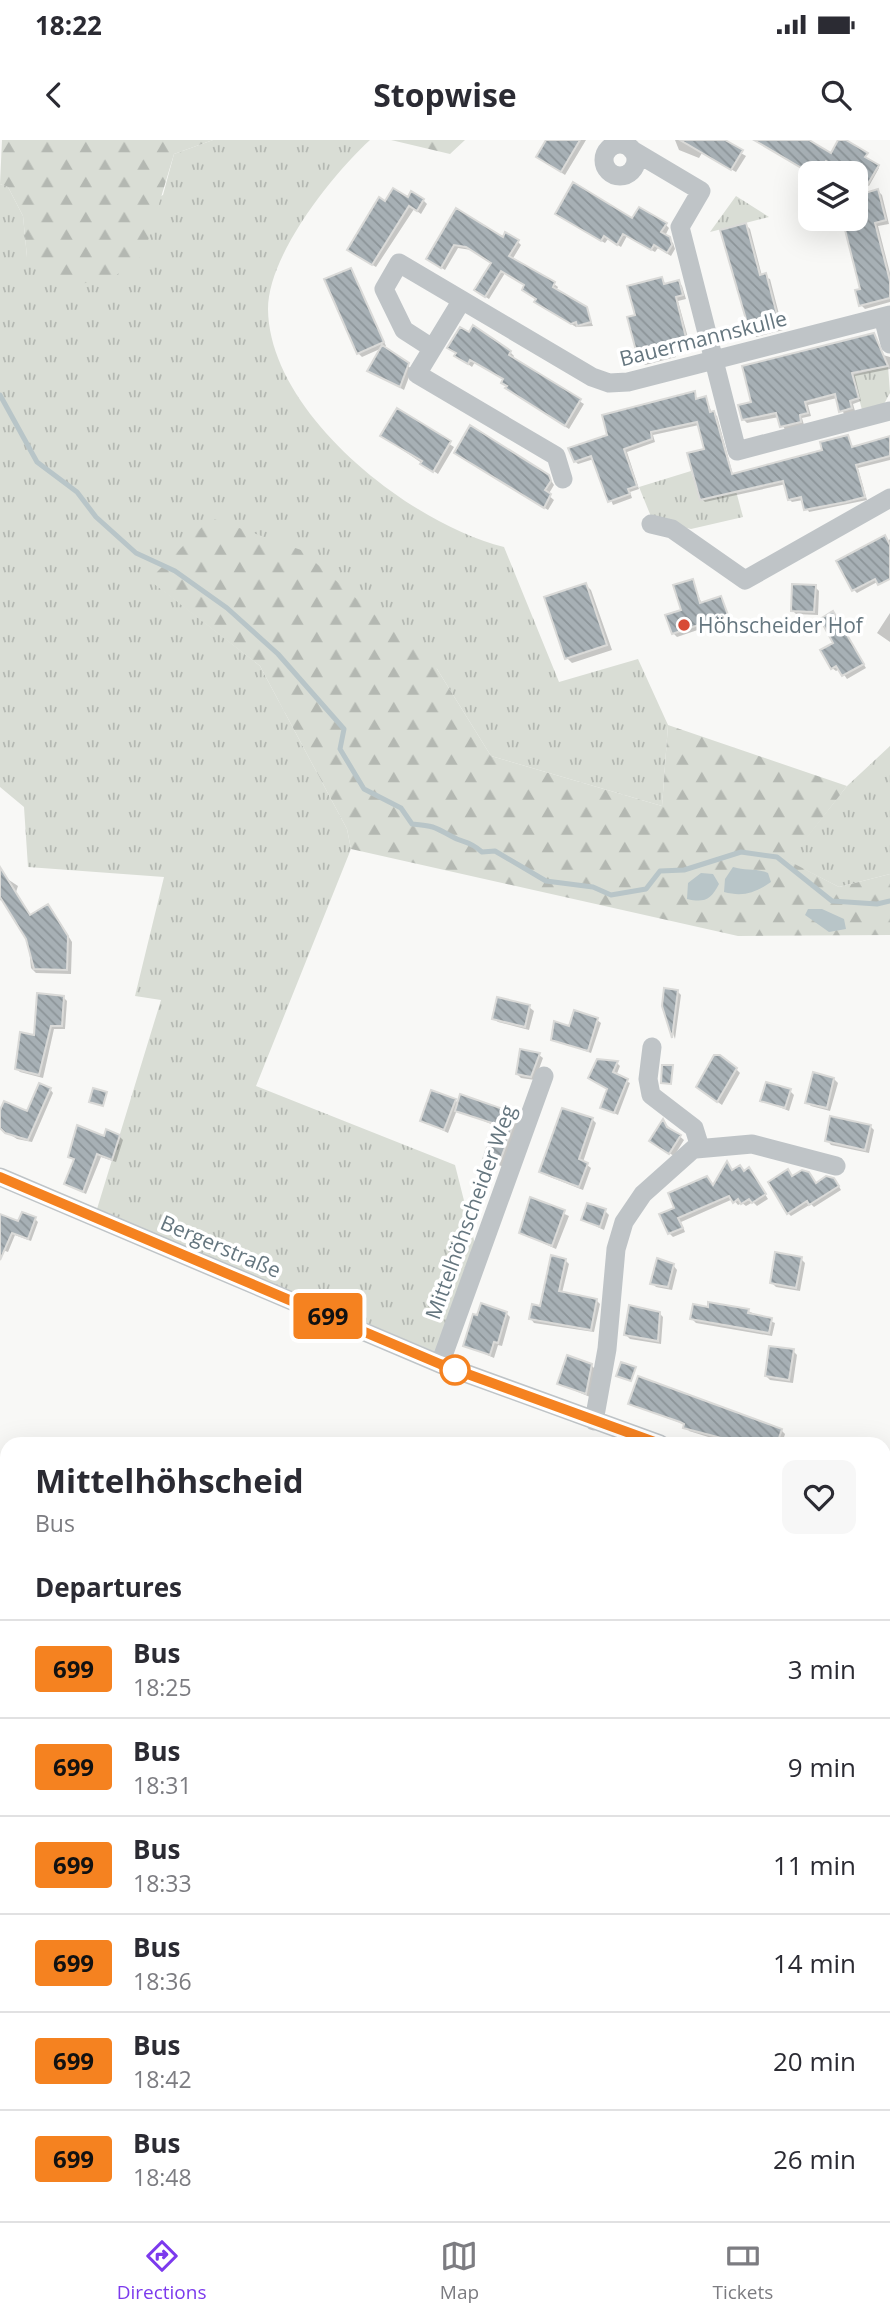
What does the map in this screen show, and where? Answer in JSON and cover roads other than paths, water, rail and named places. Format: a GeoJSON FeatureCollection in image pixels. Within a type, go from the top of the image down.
{"type":"FeatureCollection","features":[{"type":"Feature","properties":{"kind":"street"},"geometry":{"type":"LineString","coordinates":[[632,150],[701,191],[680,228],[737,451],[890,411]]}},
{"type":"Feature","properties":{"kind":"street","name":"Bauermannskulle"},"geometry":{"type":"LineString","coordinates":[[432,348],[404,330],[384,289],[399,263],[602,382],[628,382],[887,316]]}},
{"type":"Feature","properties":{"kind":"street"},"geometry":{"type":"LineString","coordinates":[[462,300],[417,374],[556,456],[563,479]]}},
{"type":"Feature","properties":{"kind":"street"},"geometry":{"type":"LineString","coordinates":[[887,316],[890,344]]}},
{"type":"Feature","properties":{"kind":"street"},"geometry":{"type":"LineString","coordinates":[[651,524],[672,529],[746,580],[890,498]]}},
{"type":"Feature","properties":{"kind":"street"},"geometry":{"type":"LineString","coordinates":[[594,1421],[607,1349],[616,1249],[624,1222],[643,1194],[699,1144],[694,1128],[651,1095],[648,1079],[652,1046]]}},
{"type":"Feature","properties":{"kind":"street","name":"Mittelhöhscheider Weg"},"geometry":{"type":"LineString","coordinates":[[440,1364],[544,1076]]}},
{"type":"Feature","properties":{"kind":"street"},"geometry":{"type":"LineString","coordinates":[[696,1149],[752,1144],[836,1166]]}},
{"type":"Feature","properties":{"kind":"street","name":"Bergerstraße"},"geometry":{"type":"LineString","coordinates":[[0,1177],[440,1364],[640,1437]]}},
{"type":"Feature","properties":{"kind":"waterway"},"geometry":{"type":"LineString","coordinates":[[0,395],[37,462],[77,492],[96,517],[136,553],[175,571],[227,608],[278,654],[344,729],[340,749],[364,789],[401,808],[412,824],[436,828],[482,852],[495,851],[546,881],[593,887],[611,895],[646,889],[660,871],[684,870],[741,852],[777,857],[832,901],[877,904],[890,901]]}},
{"type":"Feature","properties":{"kind":"place","name":"Höhscheider Hof"},"geometry":{"type":"Point","coordinates":[684,625]}}]}
